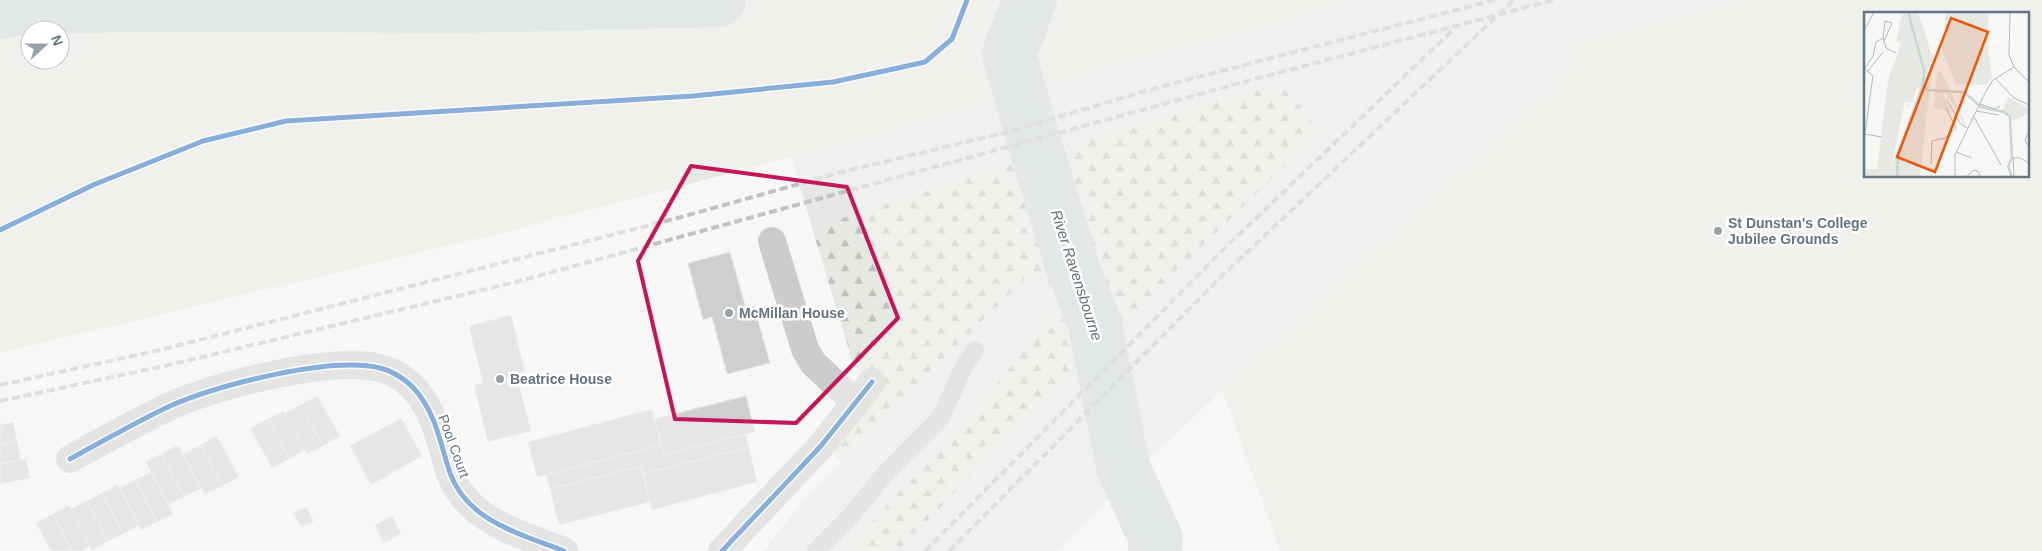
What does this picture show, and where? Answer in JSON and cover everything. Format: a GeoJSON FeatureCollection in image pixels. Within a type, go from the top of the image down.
{"type":"FeatureCollection","features":[{"type":"Feature","properties":{"kind":"street"},"geometry":{"type":"LineString","coordinates":[[722,551],[820,448],[864,392],[813,363],[805,349],[772,241]]}},
{"type":"Feature","properties":{"kind":"street","name":"Pool Court"},"geometry":{"type":"LineString","coordinates":[[70,459],[171,406],[216,390],[252,380],[323,367],[362,366],[381,368],[397,375],[410,384],[427,406],[436,425],[451,474],[458,489],[469,504],[482,515],[503,527],[564,551]]}},
{"type":"Feature","properties":{"kind":"lane"},"geometry":{"type":"LineString","coordinates":[[816,551],[850,517],[883,476],[940,417],[964,366],[975,350]]}},
{"type":"Feature","properties":{"kind":"highlighted area"},"geometry":{"type":"Polygon","coordinates":[[[691,166],[847,187],[898,318],[796,423],[675,419],[638,261],[691,166]]]}},
{"type":"Feature","properties":{"kind":"shaded area"},"geometry":{"type":"Polygon","coordinates":[[[1344,0],[1741,0],[1575,44],[1569,68],[1556,84],[1333,286],[1141,467],[1057,551],[763,551],[802,502],[895,406],[872,386],[853,363],[791,157],[1032,88],[1276,23],[1344,0]]]}},
{"type":"Feature","properties":{"kind":"green space"},"geometry":{"type":"Polygon","coordinates":[[[0,0],[1344,0],[1276,23],[1032,88],[898,129],[506,232],[0,353],[0,0]]]}},
{"type":"Feature","properties":{"kind":"green space","name":"St Dunstan's College Jubilee Grounds"},"geometry":{"type":"Polygon","coordinates":[[[1741,0],[2042,0],[2042,551],[1280,551],[1222,390],[1333,286],[1556,84],[1569,68],[1575,44],[1741,0]]]}},
{"type":"Feature","properties":{"kind":"green space"},"geometry":{"type":"Polygon","coordinates":[[[1284,85],[1320,132],[1121,325],[897,551],[845,551],[979,406],[1063,300],[1031,273],[840,462],[833,454],[872,386],[853,363],[812,228],[1079,142],[1242,94],[1284,85]]]}},
{"type":"Feature","properties":{"kind":"building","name":"McMillan House"},"geometry":{"type":"Polygon","coordinates":[[[730,252],[746,309],[754,306],[770,363],[727,374],[712,317],[703,320],[688,263],[730,252]]]}},
{"type":"Feature","properties":{"kind":"building","name":"Beatrice House"},"geometry":{"type":"Polygon","coordinates":[[[511,315],[525,372],[516,374],[531,431],[488,442],[474,385],[483,383],[469,326],[511,315]]]}},
{"type":"Feature","properties":{"kind":"building"},"geometry":{"type":"Polygon","coordinates":[[[317,396],[340,436],[323,446],[300,405],[317,396]]]}},
{"type":"Feature","properties":{"kind":"building"},"geometry":{"type":"Polygon","coordinates":[[[746,396],[755,432],[664,455],[654,419],[746,396]]]}},
{"type":"Feature","properties":{"kind":"building"},"geometry":{"type":"Polygon","coordinates":[[[300,405],[323,446],[307,454],[284,414],[300,405]]]}},
{"type":"Feature","properties":{"kind":"building"},"geometry":{"type":"Polygon","coordinates":[[[652,409],[661,445],[537,477],[528,442],[652,409]]]}},
{"type":"Feature","properties":{"kind":"building"},"geometry":{"type":"Polygon","coordinates":[[[283,411],[305,450],[289,459],[268,419],[283,411]]]}},
{"type":"Feature","properties":{"kind":"building"},"geometry":{"type":"Polygon","coordinates":[[[401,418],[422,456],[371,485],[350,446],[401,418]]]}},
{"type":"Feature","properties":{"kind":"building"},"geometry":{"type":"Polygon","coordinates":[[[268,419],[289,459],[272,468],[250,428],[268,419]]]}},
{"type":"Feature","properties":{"kind":"building"},"geometry":{"type":"Polygon","coordinates":[[[13,422],[17,441],[0,445],[0,425],[13,422]]]}},
{"type":"Feature","properties":{"kind":"building"},"geometry":{"type":"Polygon","coordinates":[[[745,434],[749,447],[643,474],[641,466],[550,489],[546,475],[661,445],[664,455],[745,434]]]}},
{"type":"Feature","properties":{"kind":"building"},"geometry":{"type":"Polygon","coordinates":[[[217,436],[239,477],[222,486],[200,445],[217,436]]]}},
{"type":"Feature","properties":{"kind":"building"},"geometry":{"type":"Polygon","coordinates":[[[17,441],[21,460],[0,464],[0,445],[17,441]]]}},
{"type":"Feature","properties":{"kind":"building"},"geometry":{"type":"Polygon","coordinates":[[[178,445],[201,488],[184,497],[161,454],[178,445]]]}},
{"type":"Feature","properties":{"kind":"building"},"geometry":{"type":"Polygon","coordinates":[[[200,445],[222,486],[205,495],[183,454],[200,445]]]}},
{"type":"Feature","properties":{"kind":"building"},"geometry":{"type":"Polygon","coordinates":[[[749,447],[757,482],[652,510],[643,474],[749,447]]]}},
{"type":"Feature","properties":{"kind":"building"},"geometry":{"type":"Polygon","coordinates":[[[161,454],[184,497],[168,505],[146,462],[161,454]]]}},
{"type":"Feature","properties":{"kind":"building"},"geometry":{"type":"Polygon","coordinates":[[[26,459],[30,478],[0,484],[0,464],[26,459]]]}},
{"type":"Feature","properties":{"kind":"building"},"geometry":{"type":"Polygon","coordinates":[[[641,466],[650,502],[559,525],[550,489],[641,466]]]}},
{"type":"Feature","properties":{"kind":"building"},"geometry":{"type":"Polygon","coordinates":[[[151,472],[173,514],[157,522],[135,480],[151,472]]]}},
{"type":"Feature","properties":{"kind":"building"},"geometry":{"type":"Polygon","coordinates":[[[135,480],[157,522],[141,530],[120,488],[135,480]]]}},
{"type":"Feature","properties":{"kind":"building"},"geometry":{"type":"Polygon","coordinates":[[[118,485],[139,525],[123,534],[102,493],[118,485]]]}},
{"type":"Feature","properties":{"kind":"building"},"geometry":{"type":"Polygon","coordinates":[[[102,493],[123,534],[108,541],[87,501],[102,493]]]}},
{"type":"Feature","properties":{"kind":"building"},"geometry":{"type":"Polygon","coordinates":[[[87,501],[108,541],[92,550],[71,509],[87,501]]]}},
{"type":"Feature","properties":{"kind":"building"},"geometry":{"type":"Polygon","coordinates":[[[69,505],[90,546],[80,551],[72,551],[53,514],[69,505]]]}},
{"type":"Feature","properties":{"kind":"building"},"geometry":{"type":"Polygon","coordinates":[[[306,507],[314,521],[301,527],[293,513],[306,507]]]}},
{"type":"Feature","properties":{"kind":"building"},"geometry":{"type":"Polygon","coordinates":[[[53,514],[72,551],[51,551],[36,523],[53,514]]]}},
{"type":"Feature","properties":{"kind":"building"},"geometry":{"type":"Polygon","coordinates":[[[392,516],[401,534],[384,543],[375,525],[392,516]]]}},
{"type":"Feature","properties":{"kind":"waterway"},"geometry":{"type":"LineString","coordinates":[[0,12],[20,8],[129,5],[465,6],[719,0]]}},
{"type":"Feature","properties":{"kind":"waterway","name":"River Ravensbourne"},"geometry":{"type":"LineString","coordinates":[[1030,0],[1009,54],[1073,268],[1095,325],[1123,467],[1156,539],[1155,551]]}},
{"type":"Feature","properties":{"kind":"railway"},"geometry":{"type":"LineString","coordinates":[[0,385],[160,350],[674,219],[842,172],[1011,131],[1152,89],[1495,0]]}},
{"type":"Feature","properties":{"kind":"railway"},"geometry":{"type":"LineString","coordinates":[[949,551],[1221,277],[1514,0]]}},
{"type":"Feature","properties":{"kind":"railway"},"geometry":{"type":"LineString","coordinates":[[0,401],[173,364],[516,282],[1251,80],[1554,0]]}},
{"type":"Feature","properties":{"kind":"railway"},"geometry":{"type":"LineString","coordinates":[[925,551],[1227,246],[1457,26]]}},
{"type":"Feature","properties":{"kind":"cycle path"},"geometry":{"type":"LineString","coordinates":[[0,230],[93,185],[203,141],[286,121],[693,96],[833,82],[925,62],[952,39],[967,0]]}},
{"type":"Feature","properties":{"kind":"cycle path"},"geometry":{"type":"LineString","coordinates":[[70,459],[170,406],[216,390],[304,369],[359,365],[380,368],[392,372],[403,379],[426,405],[435,423],[450,473],[458,490],[469,503],[483,515],[498,524],[564,551]]}},
{"type":"Feature","properties":{"kind":"cycle path"},"geometry":{"type":"LineString","coordinates":[[722,551],[820,447],[872,382]]}},
{"type":"Feature","properties":{"kind":"place","name":"St Dunstan's College Jubilee Grounds"},"geometry":{"type":"Point","coordinates":[1718,231]}},
{"type":"Feature","properties":{"kind":"place","name":"McMillan House"},"geometry":{"type":"Point","coordinates":[729,313]}},
{"type":"Feature","properties":{"kind":"place","name":"Beatrice House"},"geometry":{"type":"Point","coordinates":[500,379]}}]}
